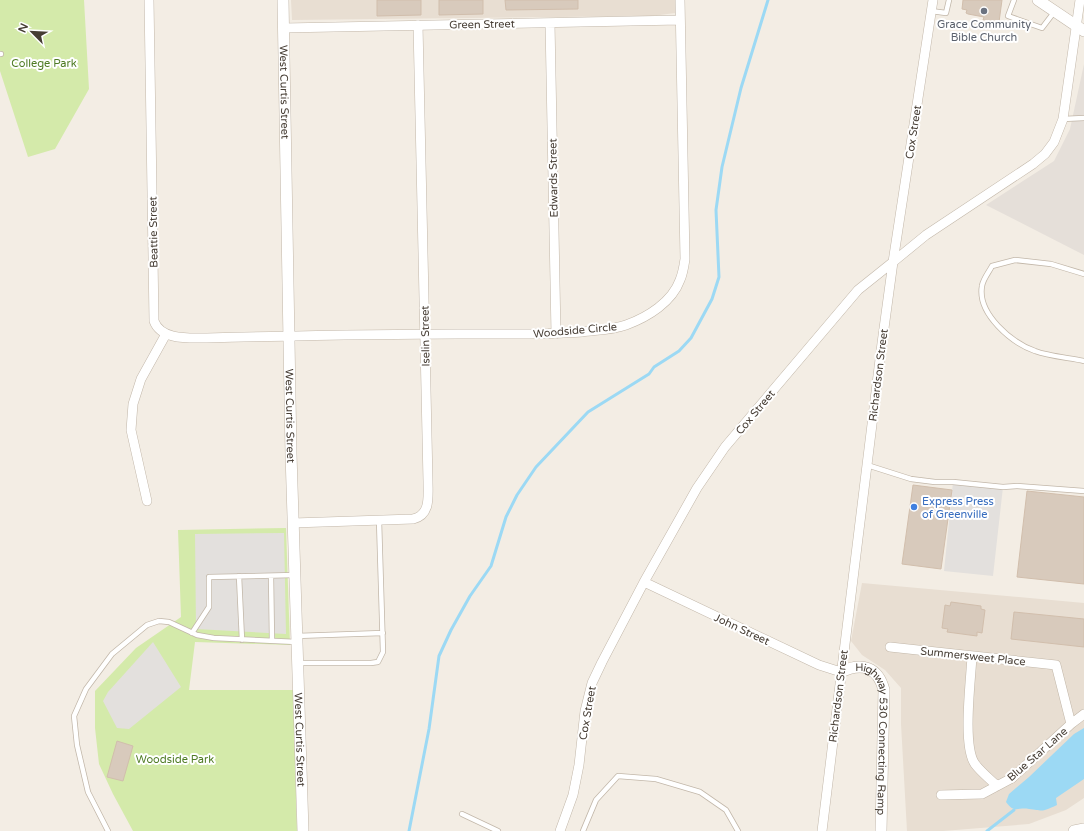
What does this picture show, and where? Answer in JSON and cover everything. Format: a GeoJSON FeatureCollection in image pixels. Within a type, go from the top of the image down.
{"type":"FeatureCollection","features":[{"type":"Feature","properties":{"kind":"street","name":"Beattie Street"},"geometry":{"type":"LineString","coordinates":[[149,0],[154,317],[156,326],[166,334]]}},
{"type":"Feature","properties":{"kind":"street","name":"West Curtis Street"},"geometry":{"type":"LineString","coordinates":[[283,0],[293,523],[303,831]]}},
{"type":"Feature","properties":{"kind":"street","name":"Woodside Circle"},"geometry":{"type":"LineString","coordinates":[[290,336],[556,334],[604,330],[634,322],[652,312],[665,302],[673,294],[680,280],[685,259],[680,0]]}},
{"type":"Feature","properties":{"kind":"street","name":"Cox Street"},"geometry":{"type":"LineString","coordinates":[[560,831],[573,795],[579,765],[586,710],[592,683],[644,582],[697,488],[725,447],[858,290],[893,262],[933,0]]}},
{"type":"Feature","properties":{"kind":"street"},"geometry":{"type":"LineString","coordinates":[[1038,0],[1080,28]]}},
{"type":"Feature","properties":{"kind":"street"},"geometry":{"type":"LineString","coordinates":[[893,262],[926,235],[1041,157],[1054,142],[1063,119],[1080,28],[1080,0]]}},
{"type":"Feature","properties":{"kind":"street","name":"Green Street"},"geometry":{"type":"LineString","coordinates":[[284,28],[680,20]]}},
{"type":"Feature","properties":{"kind":"street","name":"Edwards Street"},"geometry":{"type":"LineString","coordinates":[[550,23],[556,334]]}},
{"type":"Feature","properties":{"kind":"street","name":"Iselin Street"},"geometry":{"type":"LineString","coordinates":[[293,523],[413,519],[421,516],[426,509],[428,481],[418,25]]}},
{"type":"Feature","properties":{"kind":"street","name":"Richardson Street"},"geometry":{"type":"LineString","coordinates":[[822,831],[893,262]]}},
{"type":"Feature","properties":{"kind":"street"},"geometry":{"type":"LineString","coordinates":[[147,501],[131,430],[133,404],[141,379],[166,334],[204,338],[290,336]]}},
{"type":"Feature","properties":{"kind":"street","name":"John Street"},"geometry":{"type":"LineString","coordinates":[[644,582],[819,665],[841,672]]}},
{"type":"Feature","properties":{"kind":"street","name":"Summersweet Place"},"geometry":{"type":"LineString","coordinates":[[890,647],[1056,665],[1071,724]]}},
{"type":"Feature","properties":{"kind":"street"},"geometry":{"type":"LineString","coordinates":[[972,656],[968,726],[970,753],[974,764],[997,786]]}},
{"type":"Feature","properties":{"kind":"street","name":"Highway 530 Connecting Ramp"},"geometry":{"type":"LineString","coordinates":[[841,672],[859,666],[870,669],[880,679],[884,690],[881,831]]}},
{"type":"Feature","properties":{"kind":"street","name":"Blue Star Lane"},"geometry":{"type":"LineString","coordinates":[[941,795],[982,794],[1012,778],[1084,714]]}},
{"type":"Feature","properties":{"kind":"street"},"geometry":{"type":"LineString","coordinates":[[1074,831],[1084,829]]}},
{"type":"Feature","properties":{"kind":"lane"},"geometry":{"type":"LineString","coordinates":[[931,11],[946,13],[949,0]]}},
{"type":"Feature","properties":{"kind":"lane"},"geometry":{"type":"LineString","coordinates":[[1014,0],[1008,16],[1042,28],[1054,11]]}},
{"type":"Feature","properties":{"kind":"lane"},"geometry":{"type":"LineString","coordinates":[[1063,119],[1084,118]]}},
{"type":"Feature","properties":{"kind":"lane"},"geometry":{"type":"LineString","coordinates":[[1084,274],[1051,264],[1015,260],[992,266],[982,285],[982,298],[987,311],[997,326],[1015,340],[1036,352],[1084,361]]}},
{"type":"Feature","properties":{"kind":"lane"},"geometry":{"type":"LineString","coordinates":[[867,465],[911,479],[935,482],[1084,491]]}},
{"type":"Feature","properties":{"kind":"lane"},"geometry":{"type":"LineString","coordinates":[[297,663],[378,662],[383,652],[379,520]]}},
{"type":"Feature","properties":{"kind":"lane"},"geometry":{"type":"LineString","coordinates":[[192,634],[209,607],[209,577],[295,575]]}},
{"type":"Feature","properties":{"kind":"lane"},"geometry":{"type":"LineString","coordinates":[[239,576],[242,640]]}},
{"type":"Feature","properties":{"kind":"lane"},"geometry":{"type":"LineString","coordinates":[[271,576],[272,641]]}},
{"type":"Feature","properties":{"kind":"lane"},"geometry":{"type":"LineString","coordinates":[[108,831],[88,792],[77,745],[74,716],[86,689],[112,654],[147,625],[159,621],[170,622],[192,634],[214,638],[242,640],[272,641],[382,633]]}},
{"type":"Feature","properties":{"kind":"lane"},"geometry":{"type":"LineString","coordinates":[[583,831],[596,800],[618,776],[656,778],[700,792],[726,810],[738,831]]}},
{"type":"Feature","properties":{"kind":"lane"},"geometry":{"type":"LineString","coordinates":[[462,814],[498,831]]}},
{"type":"Feature","properties":{"kind":"shaded area"},"geometry":{"type":"Polygon","coordinates":[[[291,0],[675,0],[675,13],[652,16],[292,20],[291,0]]]}},
{"type":"Feature","properties":{"kind":"shaded area"},"geometry":{"type":"Polygon","coordinates":[[[1084,64],[1084,255],[986,205],[1054,161],[1070,129],[1084,64]]]}},
{"type":"Feature","properties":{"kind":"shaded area"},"geometry":{"type":"Polygon","coordinates":[[[953,482],[1003,487],[993,576],[944,571],[953,482]]]}},
{"type":"Feature","properties":{"kind":"shaded area"},"geometry":{"type":"Polygon","coordinates":[[[284,533],[286,634],[196,629],[195,534],[284,533]]]}},
{"type":"Feature","properties":{"kind":"shaded area"},"geometry":{"type":"Polygon","coordinates":[[[862,583],[1084,603],[1084,798],[1066,810],[1029,824],[943,831],[907,831],[901,724],[901,688],[885,670],[862,655],[851,641],[862,583]]]}},
{"type":"Feature","properties":{"kind":"shaded area"},"geometry":{"type":"Polygon","coordinates":[[[153,642],[181,687],[129,729],[117,728],[103,701],[108,692],[153,642]]]}},
{"type":"Feature","properties":{"kind":"green space","name":"College Park"},"geometry":{"type":"Polygon","coordinates":[[[0,0],[84,0],[89,89],[55,149],[28,157],[0,71],[0,0]]]}},
{"type":"Feature","properties":{"kind":"green space","name":"Woodside Park"},"geometry":{"type":"Polygon","coordinates":[[[286,528],[290,645],[195,642],[189,690],[293,690],[297,831],[133,831],[99,764],[95,728],[95,691],[136,648],[181,617],[178,530],[286,528]]]}},
{"type":"Feature","properties":{"kind":"water"},"geometry":{"type":"Polygon","coordinates":[[[1084,728],[1084,779],[1056,798],[1057,805],[1046,810],[1014,809],[1009,806],[1006,802],[1009,794],[1074,734],[1084,728]]]}},
{"type":"Feature","properties":{"kind":"building"},"geometry":{"type":"Polygon","coordinates":[[[377,0],[421,0],[421,15],[377,16],[377,0]]]}},
{"type":"Feature","properties":{"kind":"building"},"geometry":{"type":"Polygon","coordinates":[[[439,0],[483,0],[483,14],[439,15],[439,0]]]}},
{"type":"Feature","properties":{"kind":"building"},"geometry":{"type":"Polygon","coordinates":[[[505,0],[578,0],[578,9],[506,10],[505,0]]]}},
{"type":"Feature","properties":{"kind":"building","name":"Grace Community Bible Church"},"geometry":{"type":"Polygon","coordinates":[[[963,0],[1002,0],[999,22],[983,20],[984,17],[966,13],[967,10],[962,9],[963,0]]]}},
{"type":"Feature","properties":{"kind":"building"},"geometry":{"type":"Polygon","coordinates":[[[913,485],[952,490],[941,569],[902,564],[913,485]]]}},
{"type":"Feature","properties":{"kind":"building"},"geometry":{"type":"Polygon","coordinates":[[[1027,491],[1084,497],[1084,584],[1017,577],[1027,491]]]}},
{"type":"Feature","properties":{"kind":"building"},"geometry":{"type":"Polygon","coordinates":[[[951,602],[981,606],[981,609],[985,610],[982,633],[977,632],[977,636],[947,632],[948,629],[942,628],[945,605],[950,606],[951,602]]]}},
{"type":"Feature","properties":{"kind":"building"},"geometry":{"type":"Polygon","coordinates":[[[1014,612],[1084,619],[1084,647],[1011,639],[1014,612]]]}},
{"type":"Feature","properties":{"kind":"building"},"geometry":{"type":"Polygon","coordinates":[[[117,741],[133,746],[123,781],[107,777],[117,741]]]}},
{"type":"Feature","properties":{"kind":"waterway"},"geometry":{"type":"LineString","coordinates":[[409,831],[429,729],[439,656],[451,630],[470,596],[491,566],[506,517],[517,495],[536,467],[588,412],[649,374],[654,367],[679,351],[691,338],[712,299],[719,277],[716,210],[722,167],[741,88],[768,0]]}},
{"type":"Feature","properties":{"kind":"waterway"},"geometry":{"type":"LineString","coordinates":[[987,831],[1014,810]]}},
{"type":"Feature","properties":{"kind":"place","name":"Grace Community Bible Church"},"geometry":{"type":"Point","coordinates":[984,11]}},
{"type":"Feature","properties":{"kind":"place","name":"Express Press of Greenville"},"geometry":{"type":"Point","coordinates":[914,507]}}]}
